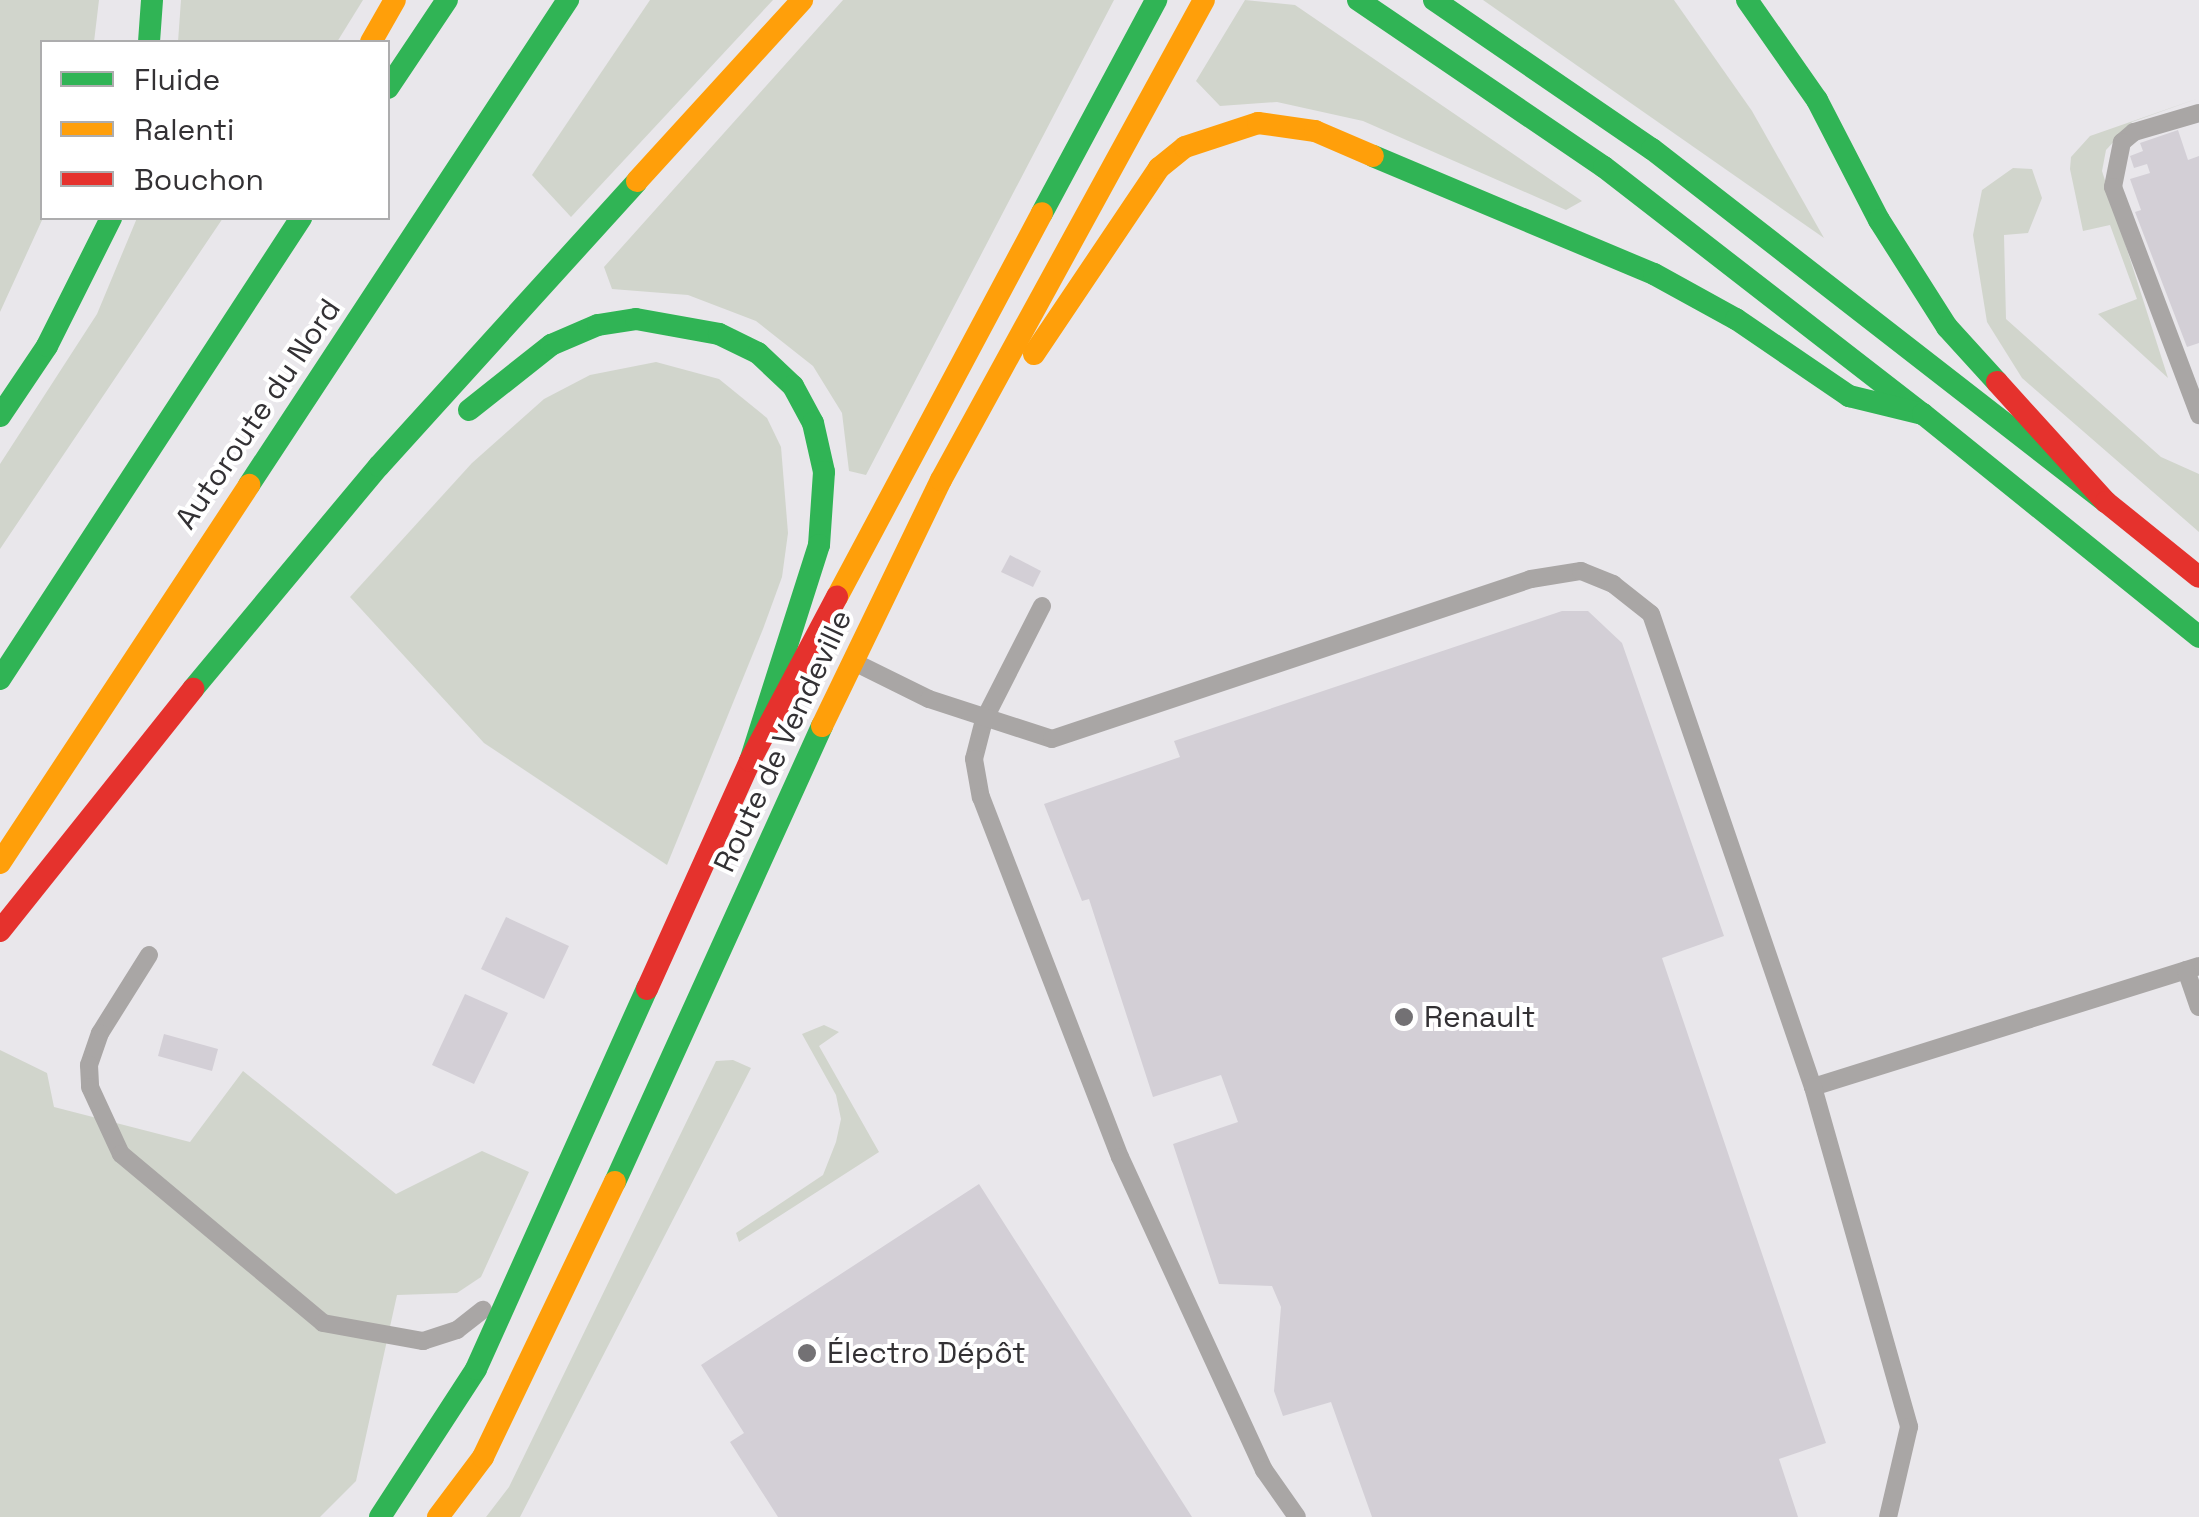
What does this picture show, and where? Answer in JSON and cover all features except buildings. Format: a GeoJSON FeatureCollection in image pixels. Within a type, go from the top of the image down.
{"type":"FeatureCollection","features":[{"type":"Feature","properties":{"kind":"main road"},"geometry":{"type":"LineString","coordinates":[[149,40],[152,0]]}},
{"type":"Feature","properties":{"kind":"main road"},"geometry":{"type":"LineString","coordinates":[[372,40],[395,0]]}},
{"type":"Feature","properties":{"kind":"main road"},"geometry":{"type":"LineString","coordinates":[[390,85],[447,0]]}},
{"type":"Feature","properties":{"kind":"main road","name":"Autoroute du Nord"},"geometry":{"type":"LineString","coordinates":[[0,863],[568,0]]}},
{"type":"Feature","properties":{"kind":"main road"},"geometry":{"type":"LineString","coordinates":[[0,931],[106,792],[353,496],[802,0]]}},
{"type":"Feature","properties":{"kind":"main road","name":"Route de Vendeville"},"geometry":{"type":"LineString","coordinates":[[442,1428],[516,1286],[750,761],[1156,0]]}},
{"type":"Feature","properties":{"kind":"main road","name":"Route de Vendeville"},"geometry":{"type":"LineString","coordinates":[[438,1517],[483,1456],[554,1316],[852,660],[941,480],[1204,0]]}},
{"type":"Feature","properties":{"kind":"main road"},"geometry":{"type":"LineString","coordinates":[[1434,0],[1652,149],[2199,577]]}},
{"type":"Feature","properties":{"kind":"main road"},"geometry":{"type":"LineString","coordinates":[[1748,0],[1817,100],[1878,220],[1947,327],[2106,502]]}},
{"type":"Feature","properties":{"kind":"main road"},"geometry":{"type":"LineString","coordinates":[[1358,2],[1604,167],[1923,414],[2199,637]]}},
{"type":"Feature","properties":{"kind":"main road"},"geometry":{"type":"LineString","coordinates":[[941,480],[1159,168],[1204,136],[1258,122],[1315,131],[1548,226],[1736,319],[1849,396],[1923,414]]}},
{"type":"Feature","properties":{"kind":"main road"},"geometry":{"type":"LineString","coordinates":[[0,416],[66,312],[110,220]]}},
{"type":"Feature","properties":{"kind":"main road"},"geometry":{"type":"LineString","coordinates":[[0,679],[299,220]]}},
{"type":"Feature","properties":{"kind":"main road"},"geometry":{"type":"LineString","coordinates":[[450,429],[551,345],[598,325],[636,319],[719,334],[758,353],[793,386],[813,423],[824,472],[819,545],[750,761]]}},
{"type":"Feature","properties":{"kind":"main road"},"geometry":{"type":"LineString","coordinates":[[353,496],[403,477],[414,465]]}},
{"type":"Feature","properties":{"kind":"main road"},"geometry":{"type":"LineString","coordinates":[[360,1517],[442,1428]]}},
{"type":"Feature","properties":{"kind":"main road"},"geometry":{"type":"LineString","coordinates":[[380,1517],[442,1428]]}},
{"type":"Feature","properties":{"kind":"lane"},"geometry":{"type":"LineString","coordinates":[[2199,114],[2134,132],[2122,142],[2113,187],[2199,415]]}},
{"type":"Feature","properties":{"kind":"lane"},"geometry":{"type":"LineString","coordinates":[[852,660],[984,720],[1052,739],[1562,571],[1596,576],[1638,600],[1660,633],[1813,1087],[1909,1427],[1888,1517]]}},
{"type":"Feature","properties":{"kind":"lane"},"geometry":{"type":"LineString","coordinates":[[1042,606],[984,720],[974,760],[981,797],[1120,1157],[1264,1470],[1298,1517]]}},
{"type":"Feature","properties":{"kind":"lane"},"geometry":{"type":"LineString","coordinates":[[150,955],[100,1033],[88,1065],[90,1087],[121,1154],[323,1323],[423,1341],[457,1330],[516,1286]]}},
{"type":"Feature","properties":{"kind":"lane"},"geometry":{"type":"LineString","coordinates":[[1813,1087],[2192,968],[2199,1007]]}},
{"type":"Feature","properties":{"kind":"shaded area"},"geometry":{"type":"Polygon","coordinates":[[[0,0],[99,0],[94,40],[40,40],[42,220],[0,312],[0,0]]]}},
{"type":"Feature","properties":{"kind":"shaded area"},"geometry":{"type":"Polygon","coordinates":[[[181,0],[363,0],[338,40],[178,40],[181,0]]]}},
{"type":"Feature","properties":{"kind":"shaded area"},"geometry":{"type":"Polygon","coordinates":[[[650,0],[773,0],[571,217],[532,175],[650,0]]]}},
{"type":"Feature","properties":{"kind":"shaded area"},"geometry":{"type":"Polygon","coordinates":[[[843,0],[1114,0],[866,475],[849,471],[842,413],[813,366],[756,321],[688,295],[612,289],[604,267],[843,0]]]}},
{"type":"Feature","properties":{"kind":"shaded area"},"geometry":{"type":"Polygon","coordinates":[[[1245,0],[1295,5],[1582,201],[1566,210],[1363,121],[1277,102],[1220,106],[1196,81],[1245,0]]]}},
{"type":"Feature","properties":{"kind":"shaded area"},"geometry":{"type":"Polygon","coordinates":[[[1483,0],[1674,0],[1752,111],[1824,238],[1483,0]]]}},
{"type":"Feature","properties":{"kind":"shaded area"},"geometry":{"type":"Polygon","coordinates":[[[2199,98],[2132,122],[2106,150],[2102,171],[2168,378],[2098,314],[2137,299],[2110,225],[2083,231],[2071,157],[2090,136],[2199,98]]]}},
{"type":"Feature","properties":{"kind":"shaded area"},"geometry":{"type":"Polygon","coordinates":[[[2013,168],[2032,169],[2042,198],[2028,233],[2004,235],[2006,319],[2161,457],[2199,474],[2199,532],[2022,378],[1987,322],[1973,235],[1982,190],[2013,168]]]}},
{"type":"Feature","properties":{"kind":"shaded area"},"geometry":{"type":"Polygon","coordinates":[[[136,220],[222,220],[0,549],[0,464],[97,314],[136,220]]]}},
{"type":"Feature","properties":{"kind":"shaded area"},"geometry":{"type":"Polygon","coordinates":[[[656,362],[719,379],[767,418],[781,447],[788,533],[782,577],[667,865],[484,743],[350,597],[472,463],[544,399],[590,375],[656,362]]]}},
{"type":"Feature","properties":{"kind":"shaded area"},"geometry":{"type":"Polygon","coordinates":[[[824,1025],[839,1032],[819,1046],[879,1152],[739,1242],[736,1233],[823,1175],[836,1142],[841,1119],[836,1095],[802,1034],[824,1025]]]}},
{"type":"Feature","properties":{"kind":"shaded area"},"geometry":{"type":"Polygon","coordinates":[[[0,1050],[47,1073],[54,1107],[190,1142],[243,1071],[396,1194],[482,1151],[529,1172],[481,1277],[457,1293],[397,1295],[356,1481],[320,1517],[0,1517],[0,1050]]]}},
{"type":"Feature","properties":{"kind":"shaded area"},"geometry":{"type":"Polygon","coordinates":[[[733,1060],[751,1068],[520,1517],[486,1517],[509,1487],[716,1061],[733,1060]]]}},
{"type":"Feature","properties":{"kind":"traffic: fast"},"geometry":{"type":"LineString","coordinates":[[149,40],[152,0]]}},
{"type":"Feature","properties":{"kind":"traffic: fast"},"geometry":{"type":"LineString","coordinates":[[390,85],[447,0]]}},
{"type":"Feature","properties":{"kind":"traffic: fast"},"geometry":{"type":"LineString","coordinates":[[249,485],[568,0]]}},
{"type":"Feature","properties":{"kind":"traffic: fast"},"geometry":{"type":"LineString","coordinates":[[1042,213],[1156,0]]}},
{"type":"Feature","properties":{"kind":"traffic: fast"},"geometry":{"type":"LineString","coordinates":[[1358,0],[1604,167],[1923,414]]}},
{"type":"Feature","properties":{"kind":"traffic: fast"},"geometry":{"type":"LineString","coordinates":[[1434,0],[1652,149],[2106,502]]}},
{"type":"Feature","properties":{"kind":"traffic: fast"},"geometry":{"type":"LineString","coordinates":[[1747,0],[1817,100],[1879,220],[1947,327],[1997,382]]}},
{"type":"Feature","properties":{"kind":"traffic: fast"},"geometry":{"type":"LineString","coordinates":[[1373,156],[1654,274],[1736,319],[1849,396],[1923,414],[2199,637]]}},
{"type":"Feature","properties":{"kind":"traffic: fast"},"geometry":{"type":"LineString","coordinates":[[193,689],[379,466],[637,181]]}},
{"type":"Feature","properties":{"kind":"traffic: fast"},"geometry":{"type":"LineString","coordinates":[[0,416],[47,346],[110,220]]}},
{"type":"Feature","properties":{"kind":"traffic: fast"},"geometry":{"type":"LineString","coordinates":[[0,679],[300,220]]}},
{"type":"Feature","properties":{"kind":"traffic: fast"},"geometry":{"type":"LineString","coordinates":[[469,410],[551,345],[598,325],[636,319],[719,334],[758,353],[793,386],[813,423],[824,472],[819,545],[750,761]]}},
{"type":"Feature","properties":{"kind":"traffic: fast"},"geometry":{"type":"LineString","coordinates":[[615,1182],[822,726]]}},
{"type":"Feature","properties":{"kind":"traffic: fast"},"geometry":{"type":"LineString","coordinates":[[380,1517],[476,1369],[647,989]]}},
{"type":"Feature","properties":{"kind":"traffic: slow"},"geometry":{"type":"LineString","coordinates":[[372,40],[395,0]]}},
{"type":"Feature","properties":{"kind":"traffic: slow"},"geometry":{"type":"LineString","coordinates":[[637,181],[802,0]]}},
{"type":"Feature","properties":{"kind":"traffic: slow"},"geometry":{"type":"LineString","coordinates":[[822,726],[941,480],[1204,0]]}},
{"type":"Feature","properties":{"kind":"traffic: slow"},"geometry":{"type":"LineString","coordinates":[[1034,354],[1159,168],[1185,147],[1258,123],[1315,131],[1373,156]]}},
{"type":"Feature","properties":{"kind":"traffic: slow"},"geometry":{"type":"LineString","coordinates":[[837,597],[1042,213]]}},
{"type":"Feature","properties":{"kind":"traffic: slow"},"geometry":{"type":"LineString","coordinates":[[0,863],[249,485]]}},
{"type":"Feature","properties":{"kind":"traffic: slow"},"geometry":{"type":"LineString","coordinates":[[438,1517],[483,1457],[615,1182]]}},
{"type":"Feature","properties":{"kind":"traffic: jam"},"geometry":{"type":"LineString","coordinates":[[1997,382],[2106,502],[2199,577]]}},
{"type":"Feature","properties":{"kind":"traffic: jam"},"geometry":{"type":"LineString","coordinates":[[647,989],[750,761],[837,597]]}},
{"type":"Feature","properties":{"kind":"traffic: jam"},"geometry":{"type":"LineString","coordinates":[[0,931],[193,689]]}},
{"type":"Feature","properties":{"kind":"place","name":"Renault"},"geometry":{"type":"Point","coordinates":[1404,1017]}},
{"type":"Feature","properties":{"kind":"place","name":"Électro Dépôt"},"geometry":{"type":"Point","coordinates":[807,1353]}}]}
